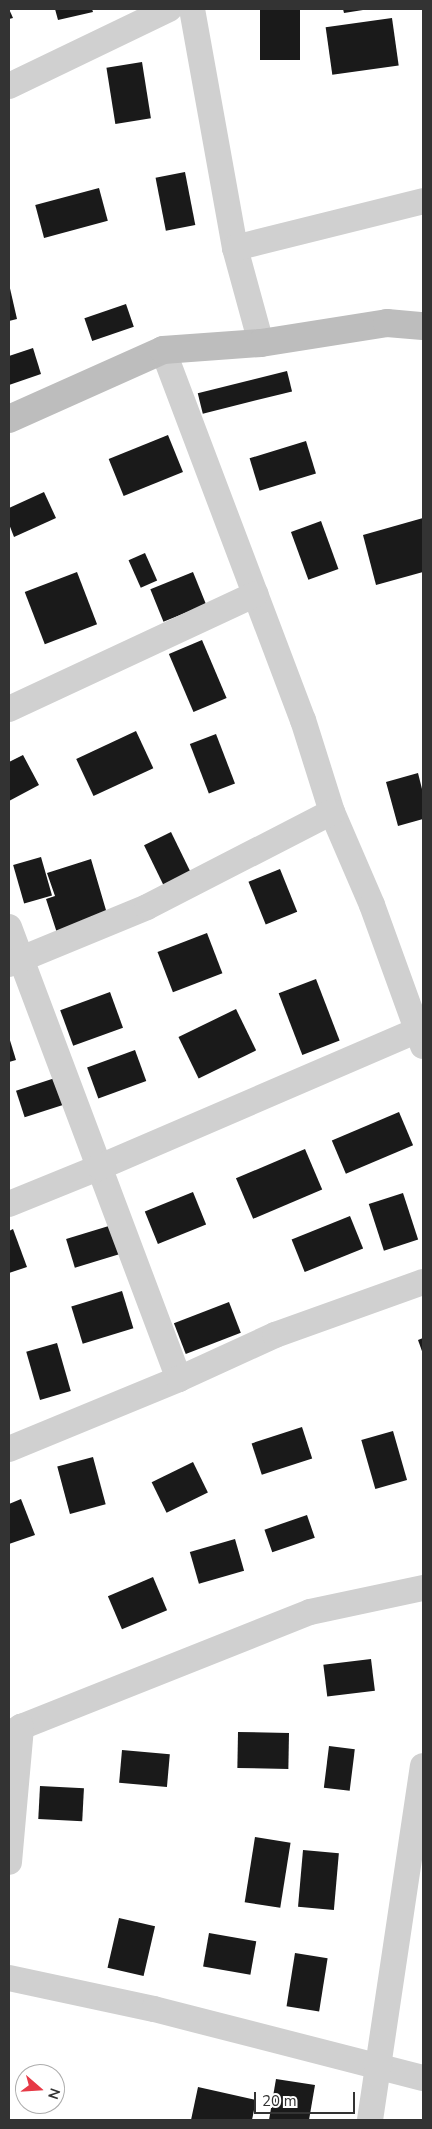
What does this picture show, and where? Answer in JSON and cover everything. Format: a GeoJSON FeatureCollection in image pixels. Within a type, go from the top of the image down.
{"type":"FeatureCollection","features":[{"type":"Feature","properties":{"kind":"street"},"geometry":{"type":"LineString","coordinates":[[9,86],[169,9]]}},
{"type":"Feature","properties":{"kind":"street"},"geometry":{"type":"LineString","coordinates":[[192,9],[235,248],[261,343]]}},
{"type":"Feature","properties":{"kind":"street"},"geometry":{"type":"LineString","coordinates":[[235,248],[423,201]]}},
{"type":"Feature","properties":{"kind":"street"},"geometry":{"type":"LineString","coordinates":[[9,419],[163,350],[261,343],[387,323],[423,326]]}},
{"type":"Feature","properties":{"kind":"street"},"geometry":{"type":"LineString","coordinates":[[9,1204],[420,1039],[372,905],[332,812],[303,720],[163,350]]}},
{"type":"Feature","properties":{"kind":"street"},"geometry":{"type":"LineString","coordinates":[[9,708],[256,594]]}},
{"type":"Feature","properties":{"kind":"street"},"geometry":{"type":"LineString","coordinates":[[14,961],[147,907],[332,812]]}},
{"type":"Feature","properties":{"kind":"street"},"geometry":{"type":"LineString","coordinates":[[9,926],[14,961],[100,1167],[179,1379]]}},
{"type":"Feature","properties":{"kind":"street"},"geometry":{"type":"LineString","coordinates":[[9,1449],[179,1379],[275,1336],[423,1282]]}},
{"type":"Feature","properties":{"kind":"street"},"geometry":{"type":"LineString","coordinates":[[9,1862],[15,1730],[310,1612],[423,1588]]}},
{"type":"Feature","properties":{"kind":"street"},"geometry":{"type":"LineString","coordinates":[[370,2120],[423,1766]]}},
{"type":"Feature","properties":{"kind":"street"},"geometry":{"type":"LineString","coordinates":[[9,1978],[154,2009],[378,2064],[423,2078]]}},
{"type":"Feature","properties":{"kind":"building"},"geometry":{"type":"Polygon","coordinates":[[[9,9],[13,18],[9,19],[9,9]]]}},
{"type":"Feature","properties":{"kind":"building"},"geometry":{"type":"Polygon","coordinates":[[[55,9],[92,9],[93,12],[58,20],[55,9]]]}},
{"type":"Feature","properties":{"kind":"building"},"geometry":{"type":"Polygon","coordinates":[[[260,9],[300,9],[300,60],[260,60],[260,9]]]}},
{"type":"Feature","properties":{"kind":"building"},"geometry":{"type":"Polygon","coordinates":[[[343,9],[363,9],[363,10],[344,13],[343,9]]]}},
{"type":"Feature","properties":{"kind":"building"},"geometry":{"type":"Polygon","coordinates":[[[392,18],[399,66],[332,75],[326,27],[392,18]]]}},
{"type":"Feature","properties":{"kind":"building"},"geometry":{"type":"Polygon","coordinates":[[[142,62],[151,118],[115,124],[106,68],[142,62]]]}},
{"type":"Feature","properties":{"kind":"building"},"geometry":{"type":"Polygon","coordinates":[[[185,172],[195,225],[166,231],[156,178],[185,172]]]}},
{"type":"Feature","properties":{"kind":"building"},"geometry":{"type":"Polygon","coordinates":[[[99,188],[108,221],[44,238],[35,205],[99,188]]]}},
{"type":"Feature","properties":{"kind":"building"},"geometry":{"type":"Polygon","coordinates":[[[9,284],[17,319],[9,321],[9,284]]]}},
{"type":"Feature","properties":{"kind":"building"},"geometry":{"type":"Polygon","coordinates":[[[126,304],[134,327],[92,341],[84,318],[126,304]]]}},
{"type":"Feature","properties":{"kind":"building"},"geometry":{"type":"Polygon","coordinates":[[[33,348],[41,374],[9,385],[9,356],[33,348]]]}},
{"type":"Feature","properties":{"kind":"building"},"geometry":{"type":"Polygon","coordinates":[[[287,371],[292,391],[203,414],[198,393],[287,371]]]}},
{"type":"Feature","properties":{"kind":"building"},"geometry":{"type":"Polygon","coordinates":[[[168,435],[183,472],[124,496],[109,459],[168,435]]]}},
{"type":"Feature","properties":{"kind":"building"},"geometry":{"type":"Polygon","coordinates":[[[306,441],[316,474],[260,491],[250,458],[306,441]]]}},
{"type":"Feature","properties":{"kind":"building"},"geometry":{"type":"Polygon","coordinates":[[[44,492],[56,518],[14,537],[9,524],[9,508],[44,492]]]}},
{"type":"Feature","properties":{"kind":"building"},"geometry":{"type":"Polygon","coordinates":[[[423,518],[423,572],[376,585],[363,535],[423,518]]]}},
{"type":"Feature","properties":{"kind":"building"},"geometry":{"type":"Polygon","coordinates":[[[321,521],[338,569],[308,580],[291,532],[321,521]]]}},
{"type":"Feature","properties":{"kind":"building"},"geometry":{"type":"Polygon","coordinates":[[[145,553],[157,580],[141,588],[129,560],[145,553]]]}},
{"type":"Feature","properties":{"kind":"building"},"geometry":{"type":"Polygon","coordinates":[[[77,572],[97,624],[45,644],[25,592],[77,572]]]}},
{"type":"Feature","properties":{"kind":"building"},"geometry":{"type":"Polygon","coordinates":[[[193,572],[206,604],[163,622],[150,589],[193,572]]]}},
{"type":"Feature","properties":{"kind":"building"},"geometry":{"type":"Polygon","coordinates":[[[202,640],[227,698],[193,712],[169,654],[202,640]]]}},
{"type":"Feature","properties":{"kind":"building"},"geometry":{"type":"Polygon","coordinates":[[[136,731],[153,768],[94,796],[76,759],[136,731]]]}},
{"type":"Feature","properties":{"kind":"building"},"geometry":{"type":"Polygon","coordinates":[[[216,734],[235,783],[209,794],[190,744],[216,734]]]}},
{"type":"Feature","properties":{"kind":"building"},"geometry":{"type":"Polygon","coordinates":[[[23,755],[39,785],[9,801],[9,762],[23,755]]]}},
{"type":"Feature","properties":{"kind":"building"},"geometry":{"type":"Polygon","coordinates":[[[418,773],[423,793],[423,819],[398,826],[386,782],[418,773]]]}},
{"type":"Feature","properties":{"kind":"building"},"geometry":{"type":"Polygon","coordinates":[[[171,832],[192,876],[166,889],[144,845],[171,832]]]}},
{"type":"Feature","properties":{"kind":"building"},"geometry":{"type":"Polygon","coordinates":[[[41,857],[52,895],[24,903],[13,865],[41,857]]]}},
{"type":"Feature","properties":{"kind":"building"},"geometry":{"type":"Polygon","coordinates":[[[91,859],[108,917],[57,933],[46,899],[55,896],[47,873],[91,859]]]}},
{"type":"Feature","properties":{"kind":"building"},"geometry":{"type":"Polygon","coordinates":[[[280,869],[297,912],[266,924],[248,882],[280,869]]]}},
{"type":"Feature","properties":{"kind":"building"},"geometry":{"type":"Polygon","coordinates":[[[207,933],[222,973],[173,992],[158,952],[207,933]]]}},
{"type":"Feature","properties":{"kind":"building"},"geometry":{"type":"Polygon","coordinates":[[[316,979],[340,1041],[302,1055],[279,993],[316,979]]]}},
{"type":"Feature","properties":{"kind":"building"},"geometry":{"type":"Polygon","coordinates":[[[110,992],[123,1028],[73,1046],[60,1010],[110,992]]]}},
{"type":"Feature","properties":{"kind":"building"},"geometry":{"type":"Polygon","coordinates":[[[236,1009],[256,1050],[199,1078],[178,1037],[236,1009]]]}},
{"type":"Feature","properties":{"kind":"building"},"geometry":{"type":"Polygon","coordinates":[[[9,1037],[16,1060],[9,1062],[9,1037]]]}},
{"type":"Feature","properties":{"kind":"building"},"geometry":{"type":"Polygon","coordinates":[[[135,1050],[146,1081],[98,1098],[87,1067],[135,1050]]]}},
{"type":"Feature","properties":{"kind":"building"},"geometry":{"type":"Polygon","coordinates":[[[55,1078],[64,1105],[25,1117],[16,1091],[55,1078]]]}},
{"type":"Feature","properties":{"kind":"building"},"geometry":{"type":"Polygon","coordinates":[[[399,1112],[413,1145],[346,1174],[332,1141],[399,1112]]]}},
{"type":"Feature","properties":{"kind":"building"},"geometry":{"type":"Polygon","coordinates":[[[305,1149],[322,1190],[253,1219],[236,1178],[305,1149]]]}},
{"type":"Feature","properties":{"kind":"building"},"geometry":{"type":"Polygon","coordinates":[[[193,1192],[206,1224],[158,1244],[145,1211],[193,1192]]]}},
{"type":"Feature","properties":{"kind":"building"},"geometry":{"type":"Polygon","coordinates":[[[403,1193],[418,1240],[384,1251],[369,1204],[403,1193]]]}},
{"type":"Feature","properties":{"kind":"building"},"geometry":{"type":"Polygon","coordinates":[[[350,1216],[363,1248],[305,1272],[292,1240],[350,1216]]]}},
{"type":"Feature","properties":{"kind":"building"},"geometry":{"type":"Polygon","coordinates":[[[112,1225],[121,1254],[75,1268],[66,1239],[112,1225]]]}},
{"type":"Feature","properties":{"kind":"building"},"geometry":{"type":"Polygon","coordinates":[[[13,1229],[27,1267],[9,1273],[9,1231],[13,1229]]]}},
{"type":"Feature","properties":{"kind":"building"},"geometry":{"type":"Polygon","coordinates":[[[122,1291],[133,1328],[83,1344],[71,1306],[122,1291]]]}},
{"type":"Feature","properties":{"kind":"building"},"geometry":{"type":"Polygon","coordinates":[[[229,1302],[241,1333],[186,1354],[174,1323],[229,1302]]]}},
{"type":"Feature","properties":{"kind":"building"},"geometry":{"type":"Polygon","coordinates":[[[423,1338],[423,1354],[418,1340],[423,1338]]]}},
{"type":"Feature","properties":{"kind":"building"},"geometry":{"type":"Polygon","coordinates":[[[57,1343],[71,1391],[40,1400],[26,1352],[57,1343]]]}},
{"type":"Feature","properties":{"kind":"building"},"geometry":{"type":"Polygon","coordinates":[[[302,1427],[312,1458],[262,1475],[252,1443],[302,1427]]]}},
{"type":"Feature","properties":{"kind":"building"},"geometry":{"type":"Polygon","coordinates":[[[393,1431],[407,1480],[375,1489],[361,1440],[393,1431]]]}},
{"type":"Feature","properties":{"kind":"building"},"geometry":{"type":"Polygon","coordinates":[[[93,1457],[106,1504],[70,1514],[57,1467],[93,1457]]]}},
{"type":"Feature","properties":{"kind":"building"},"geometry":{"type":"Polygon","coordinates":[[[193,1462],[208,1493],[167,1513],[152,1482],[193,1462]]]}},
{"type":"Feature","properties":{"kind":"building"},"geometry":{"type":"Polygon","coordinates":[[[21,1499],[35,1535],[9,1544],[9,1504],[21,1499]]]}},
{"type":"Feature","properties":{"kind":"building"},"geometry":{"type":"Polygon","coordinates":[[[307,1515],[315,1538],[272,1552],[264,1530],[307,1515]]]}},
{"type":"Feature","properties":{"kind":"building"},"geometry":{"type":"Polygon","coordinates":[[[235,1539],[244,1571],[199,1584],[190,1552],[235,1539]]]}},
{"type":"Feature","properties":{"kind":"building"},"geometry":{"type":"Polygon","coordinates":[[[153,1577],[167,1610],[122,1629],[108,1596],[153,1577]]]}},
{"type":"Feature","properties":{"kind":"building"},"geometry":{"type":"Polygon","coordinates":[[[371,1659],[375,1691],[327,1697],[323,1665],[371,1659]]]}},
{"type":"Feature","properties":{"kind":"building"},"geometry":{"type":"Polygon","coordinates":[[[238,1732],[289,1733],[288,1769],[237,1768],[238,1732]]]}},
{"type":"Feature","properties":{"kind":"building"},"geometry":{"type":"Polygon","coordinates":[[[329,1746],[355,1749],[350,1791],[324,1788],[329,1746]]]}},
{"type":"Feature","properties":{"kind":"building"},"geometry":{"type":"Polygon","coordinates":[[[122,1750],[170,1754],[167,1787],[119,1783],[122,1750]]]}},
{"type":"Feature","properties":{"kind":"building"},"geometry":{"type":"Polygon","coordinates":[[[40,1786],[84,1788],[82,1821],[38,1819],[40,1786]]]}},
{"type":"Feature","properties":{"kind":"building"},"geometry":{"type":"Polygon","coordinates":[[[255,1837],[291,1843],[280,1908],[245,1902],[255,1837]]]}},
{"type":"Feature","properties":{"kind":"building"},"geometry":{"type":"Polygon","coordinates":[[[303,1850],[339,1853],[334,1910],[298,1907],[303,1850]]]}},
{"type":"Feature","properties":{"kind":"building"},"geometry":{"type":"Polygon","coordinates":[[[119,1918],[155,1926],[144,1976],[108,1968],[119,1918]]]}},
{"type":"Feature","properties":{"kind":"building"},"geometry":{"type":"Polygon","coordinates":[[[209,1933],[256,1941],[250,1975],[203,1966],[209,1933]]]}},
{"type":"Feature","properties":{"kind":"building"},"geometry":{"type":"Polygon","coordinates":[[[295,1953],[328,1958],[319,2011],[287,2006],[295,1953]]]}},
{"type":"Feature","properties":{"kind":"building"},"geometry":{"type":"Polygon","coordinates":[[[276,2079],[315,2085],[309,2120],[269,2120],[276,2079]]]}},
{"type":"Feature","properties":{"kind":"building"},"geometry":{"type":"Polygon","coordinates":[[[198,2087],[256,2100],[252,2120],[191,2120],[198,2087]]]}}]}
